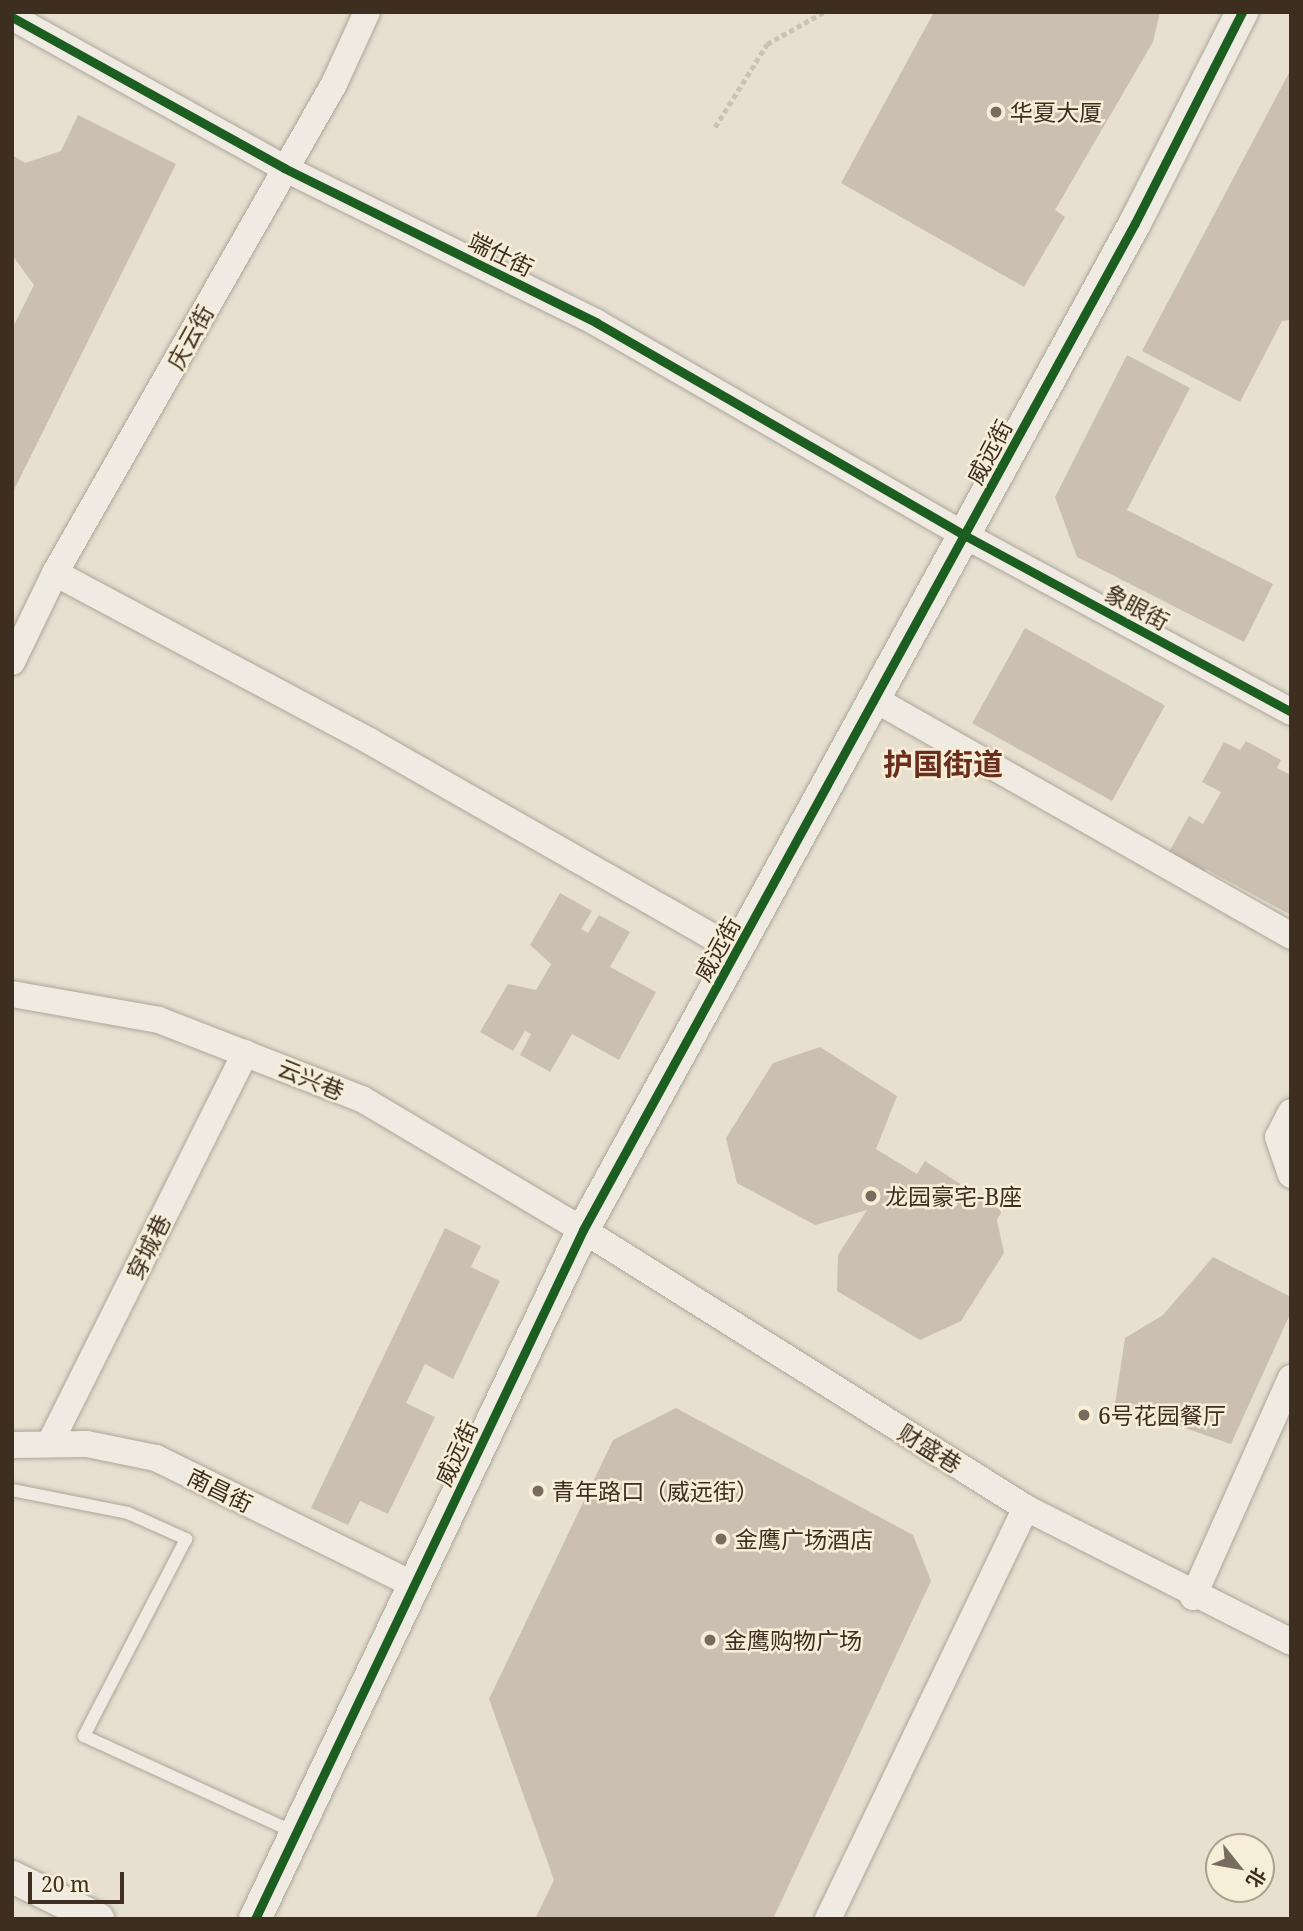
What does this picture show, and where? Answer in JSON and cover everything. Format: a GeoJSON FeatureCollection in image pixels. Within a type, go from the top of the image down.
{"type":"FeatureCollection","features":[{"type":"Feature","properties":{"kind":"street","name":"庆云街"},"geometry":{"type":"LineString","coordinates":[[12,663],[55,573],[334,84],[367,12]]}},
{"type":"Feature","properties":{"kind":"street","name":"威远街"},"geometry":{"type":"LineString","coordinates":[[255,1919],[583,1230],[966,536],[1242,12]]}},
{"type":"Feature","properties":{"kind":"street","name":"端仕街"},"geometry":{"type":"LineString","coordinates":[[12,17],[284,168],[597,323],[966,536]]}},
{"type":"Feature","properties":{"kind":"street","name":"象眼街"},"geometry":{"type":"LineString","coordinates":[[966,536],[1291,712]]}},
{"type":"Feature","properties":{"kind":"street"},"geometry":{"type":"LineString","coordinates":[[55,573],[371,742],[737,951]]}},
{"type":"Feature","properties":{"kind":"street"},"geometry":{"type":"LineString","coordinates":[[876,700],[1291,936]]}},
{"type":"Feature","properties":{"kind":"street","name":"云兴巷"},"geometry":{"type":"LineString","coordinates":[[12,994],[159,1020],[362,1099],[583,1230]]}},
{"type":"Feature","properties":{"kind":"street","name":"穿城巷"},"geometry":{"type":"LineString","coordinates":[[51,1441],[245,1053]]}},
{"type":"Feature","properties":{"kind":"street"},"geometry":{"type":"LineString","coordinates":[[1291,1112],[1278,1137],[1291,1175]]}},
{"type":"Feature","properties":{"kind":"street","name":"财盛巷"},"geometry":{"type":"LineString","coordinates":[[583,1230],[1026,1508],[1193,1597],[1291,1642]]}},
{"type":"Feature","properties":{"kind":"street"},"geometry":{"type":"LineString","coordinates":[[1193,1597],[1291,1378]]}},
{"type":"Feature","properties":{"kind":"street","name":"南昌街"},"geometry":{"type":"LineString","coordinates":[[12,1445],[51,1441],[156,1458],[414,1585]]}},
{"type":"Feature","properties":{"kind":"street"},"geometry":{"type":"LineString","coordinates":[[828,1919],[1026,1508]]}},
{"type":"Feature","properties":{"kind":"street"},"geometry":{"type":"LineString","coordinates":[[12,1877],[99,1919]]}},
{"type":"Feature","properties":{"kind":"lane"},"geometry":{"type":"LineString","coordinates":[[12,1490],[128,1513],[186,1539],[83,1736],[296,1833]]}},
{"type":"Feature","properties":{"kind":"path"},"geometry":{"type":"LineString","coordinates":[[715,127],[767,44],[824,12]]}},
{"type":"Feature","properties":{"kind":"building","name":"华夏大厦"},"geometry":{"type":"Polygon","coordinates":[[[934,12],[1160,12],[1153,42],[1055,210],[1065,217],[1024,287],[841,183],[934,12]]]}},
{"type":"Feature","properties":{"kind":"building"},"geometry":{"type":"Polygon","coordinates":[[[1291,69],[1291,320],[1282,321],[1240,402],[1142,351],[1291,69]]]}},
{"type":"Feature","properties":{"kind":"building"},"geometry":{"type":"Polygon","coordinates":[[[78,115],[176,164],[12,494],[12,329],[34,285],[12,255],[12,155],[25,163],[61,151],[78,115]]]}},
{"type":"Feature","properties":{"kind":"building"},"geometry":{"type":"Polygon","coordinates":[[[1127,355],[1190,388],[1127,510],[1273,584],[1244,642],[1077,557],[1055,497],[1127,355]]]}},
{"type":"Feature","properties":{"kind":"building"},"geometry":{"type":"Polygon","coordinates":[[[1025,628],[1165,706],[1112,801],[972,723],[1025,628]]]}},
{"type":"Feature","properties":{"kind":"building"},"geometry":{"type":"Polygon","coordinates":[[[1246,741],[1281,760],[1277,768],[1291,775],[1291,915],[1206,869],[1201,878],[1169,852],[1189,816],[1203,824],[1221,792],[1202,782],[1224,742],[1240,750],[1246,741]]]}},
{"type":"Feature","properties":{"kind":"building"},"geometry":{"type":"Polygon","coordinates":[[[560,893],[592,911],[581,929],[588,933],[599,915],[630,932],[610,967],[656,992],[619,1060],[572,1034],[550,1072],[520,1055],[531,1034],[525,1031],[513,1051],[480,1032],[508,984],[536,990],[551,964],[530,945],[560,893]]]}},
{"type":"Feature","properties":{"kind":"building","name":"龙园豪宅-B座"},"geometry":{"type":"Polygon","coordinates":[[[820,1047],[897,1096],[876,1149],[917,1174],[925,1161],[1002,1211],[997,1220],[1004,1253],[961,1321],[920,1340],[837,1291],[838,1255],[867,1210],[815,1225],[737,1183],[726,1138],[773,1063],[820,1047]]]}},
{"type":"Feature","properties":{"kind":"building"},"geometry":{"type":"Polygon","coordinates":[[[445,1228],[481,1246],[471,1267],[500,1281],[453,1379],[425,1364],[406,1403],[435,1417],[388,1514],[360,1501],[348,1525],[311,1508],[445,1228]]]}},
{"type":"Feature","properties":{"kind":"building"},"geometry":{"type":"Polygon","coordinates":[[[1213,1257],[1291,1297],[1291,1312],[1231,1444],[1115,1404],[1125,1338],[1163,1315],[1213,1257]]]}},
{"type":"Feature","properties":{"kind":"building","name":"金鹰购物广场"},"geometry":{"type":"Polygon","coordinates":[[[676,1408],[913,1535],[931,1581],[773,1919],[535,1919],[554,1880],[489,1699],[613,1440],[676,1408]]]}},
{"type":"Feature","properties":{"kind":"cycle path"},"geometry":{"type":"LineString","coordinates":[[255,1919],[583,1230],[1135,223],[1242,12]]}},
{"type":"Feature","properties":{"kind":"cycle path"},"geometry":{"type":"LineString","coordinates":[[12,17],[284,168],[597,323],[966,536],[1291,712]]}},
{"type":"Feature","properties":{"kind":"place","name":"华夏大厦"},"geometry":{"type":"Point","coordinates":[996,112]}},
{"type":"Feature","properties":{"kind":"place","name":"龙园豪宅-B座"},"geometry":{"type":"Point","coordinates":[871,1196]}},
{"type":"Feature","properties":{"kind":"place","name":"6号花园餐厅"},"geometry":{"type":"Point","coordinates":[1084,1415]}},
{"type":"Feature","properties":{"kind":"place","name":"青年路口（威远街）"},"geometry":{"type":"Point","coordinates":[538,1491]}},
{"type":"Feature","properties":{"kind":"place","name":"金鹰广场酒店"},"geometry":{"type":"Point","coordinates":[721,1539]}},
{"type":"Feature","properties":{"kind":"place","name":"金鹰购物广场"},"geometry":{"type":"Point","coordinates":[710,1640]}},
{"type":"Feature","properties":{"kind":"district","name":"护国街道"},"geometry":{"type":"Point","coordinates":[943,764]}}]}
